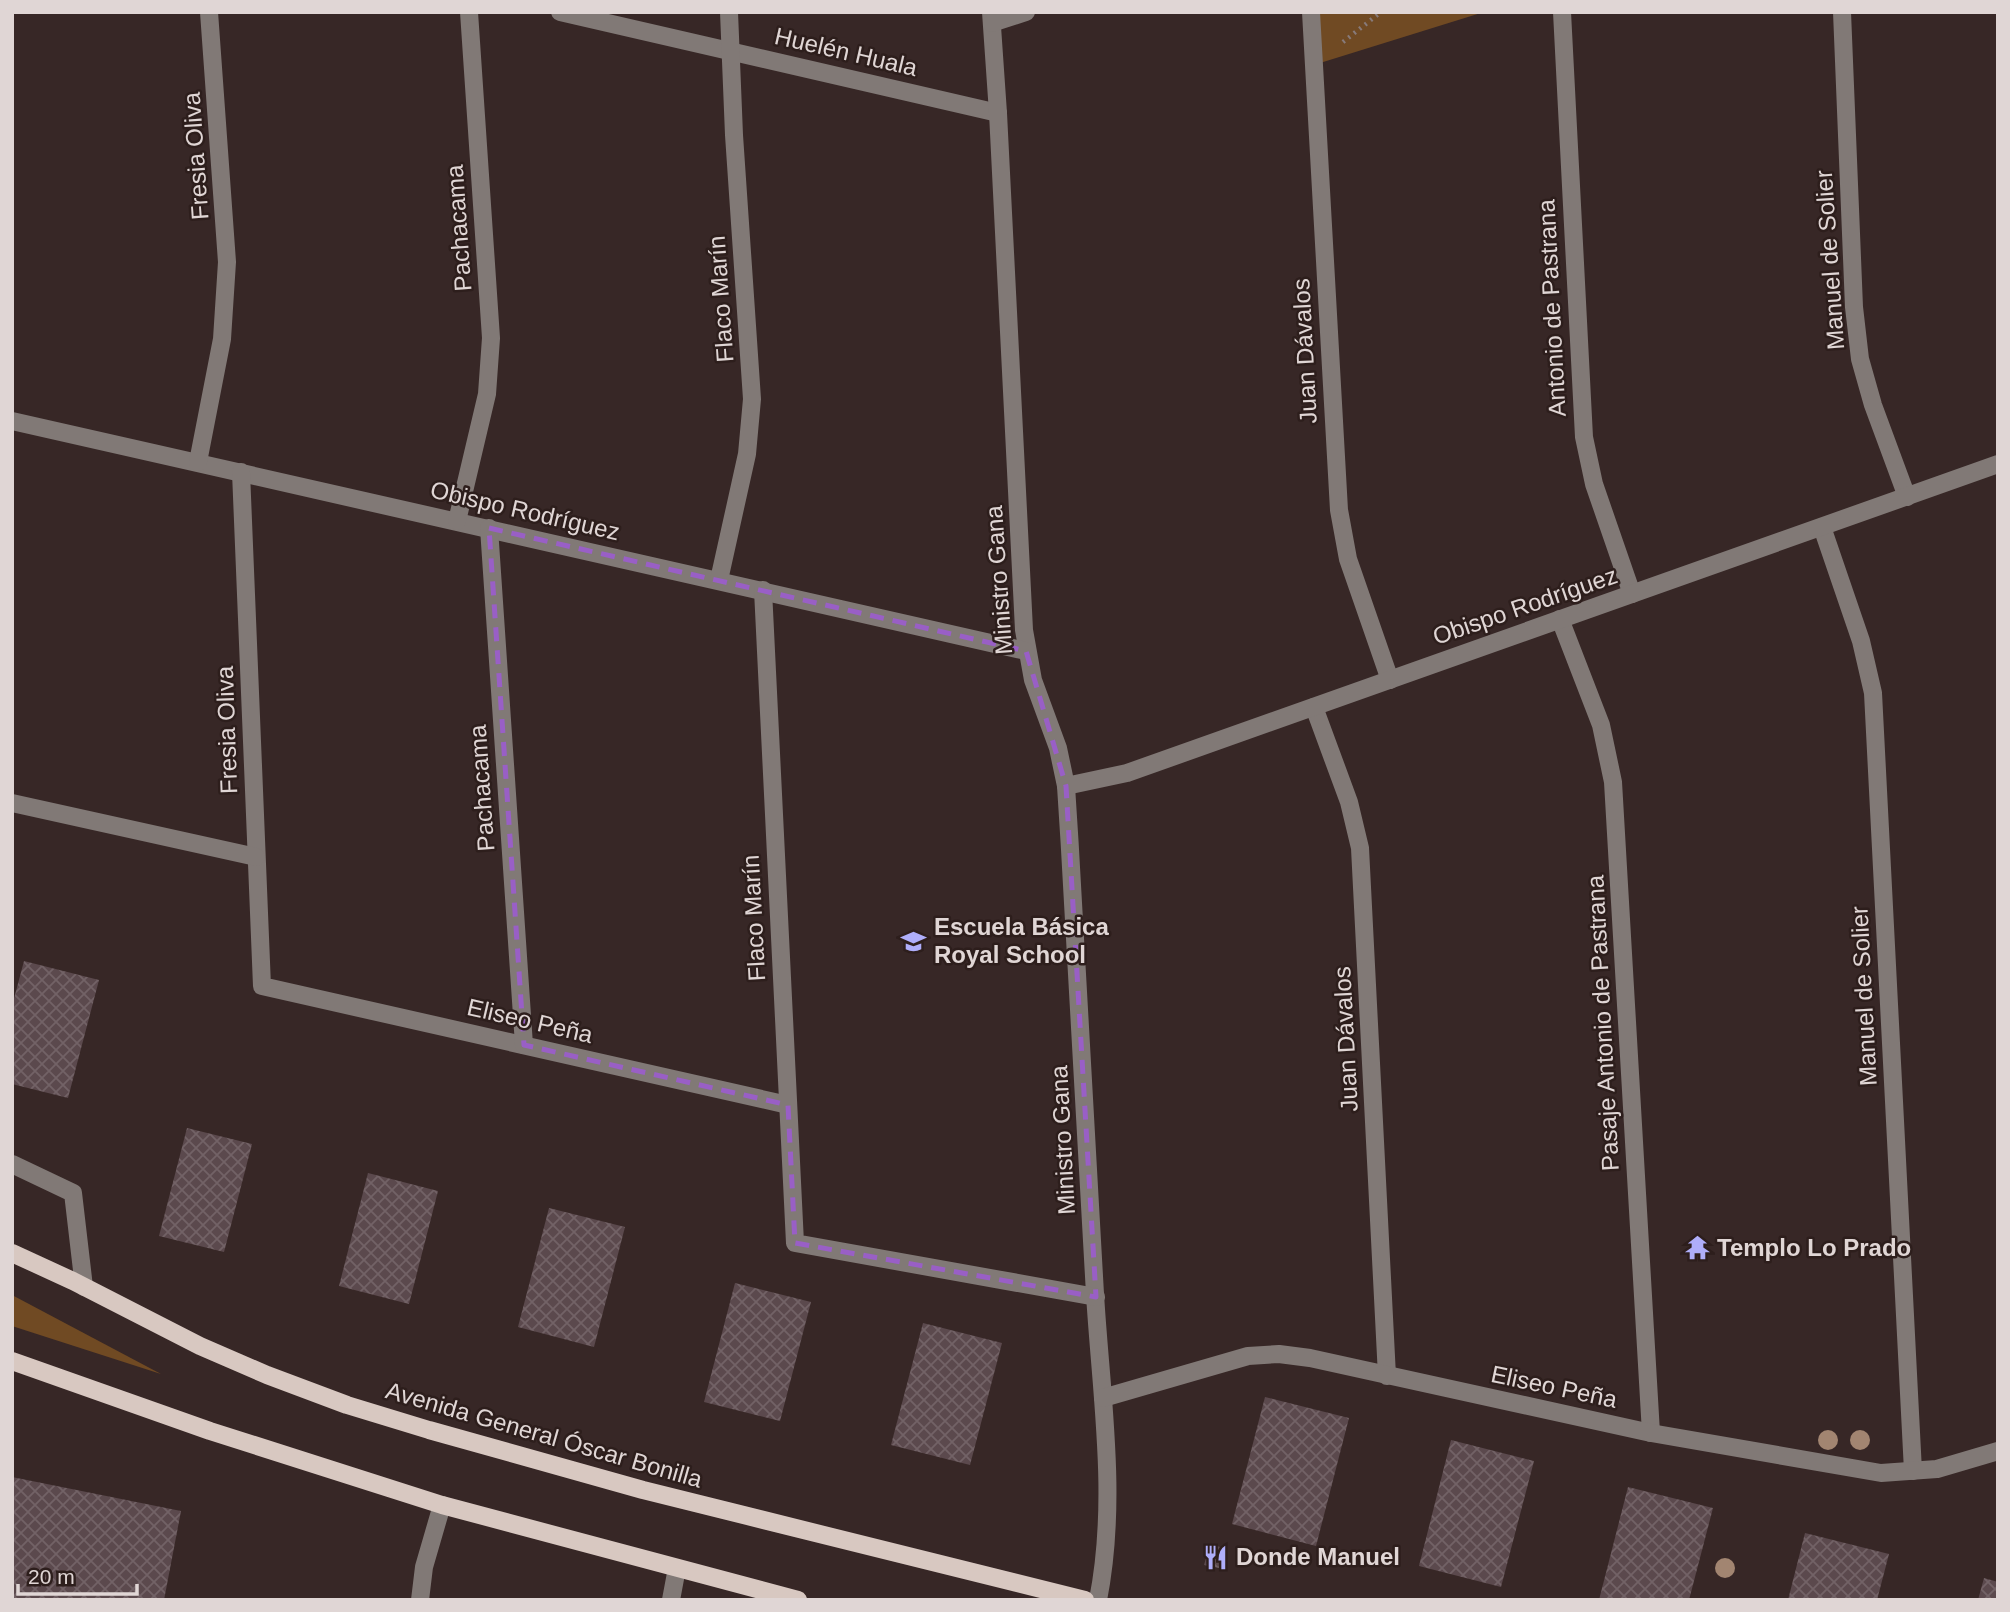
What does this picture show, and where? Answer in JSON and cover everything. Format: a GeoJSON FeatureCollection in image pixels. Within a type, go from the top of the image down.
{"type":"FeatureCollection","features":[{"type":"Feature","properties":{"kind":"main road"},"geometry":{"type":"LineString","coordinates":[[12,1241],[79,1284]]}},
{"type":"Feature","properties":{"kind":"main road","name":"Avenida General Óscar Bonilla"},"geometry":{"type":"LineString","coordinates":[[12,1253],[179,1336],[267,1375],[347,1405],[643,1490],[1085,1600]]}},
{"type":"Feature","properties":{"kind":"main road"},"geometry":{"type":"LineString","coordinates":[[12,1361],[210,1431],[442,1505],[798,1600]]}},
{"type":"Feature","properties":{"kind":"street","name":"Fresia Oliva"},"geometry":{"type":"LineString","coordinates":[[198,462],[222,339],[227,262],[209,12]]}},
{"type":"Feature","properties":{"kind":"street","name":"Pachacama"},"geometry":{"type":"LineString","coordinates":[[457,521],[487,394],[491,338],[469,12]]}},
{"type":"Feature","properties":{"kind":"street","name":"Huelén Huala"},"geometry":{"type":"LineString","coordinates":[[560,12],[999,113]]}},
{"type":"Feature","properties":{"kind":"street","name":"Flaco Marín"},"geometry":{"type":"LineString","coordinates":[[719,580],[747,454],[752,399],[729,12]]}},
{"type":"Feature","properties":{"kind":"street"},"geometry":{"type":"LineString","coordinates":[[992,18],[1026,12]]}},
{"type":"Feature","properties":{"kind":"street","name":"Juan Dávalos"},"geometry":{"type":"LineString","coordinates":[[1311,12],[1339,510],[1348,559],[1390,680]]}},
{"type":"Feature","properties":{"kind":"street","name":"Antonio de Pastrana"},"geometry":{"type":"LineString","coordinates":[[1562,12],[1584,437],[1594,484],[1632,594]]}},
{"type":"Feature","properties":{"kind":"street","name":"Manuel de Solier"},"geometry":{"type":"LineString","coordinates":[[1842,12],[1854,307],[1860,359],[1872,405],[1907,497]]}},
{"type":"Feature","properties":{"kind":"street","name":"Ministro Gana"},"geometry":{"type":"LineString","coordinates":[[992,18],[1026,651],[1033,680],[1058,748],[1066,786],[1108,1517],[1106,1556],[1098,1600]]}},
{"type":"Feature","properties":{"kind":"street","name":"Obispo Rodríguez"},"geometry":{"type":"LineString","coordinates":[[12,421],[1026,651]]}},
{"type":"Feature","properties":{"kind":"street","name":"Obispo Rodríguez"},"geometry":{"type":"LineString","coordinates":[[1066,786],[1127,773],[1998,464]]}},
{"type":"Feature","properties":{"kind":"street","name":"Fresia Oliva"},"geometry":{"type":"LineString","coordinates":[[241,472],[262,986]]}},
{"type":"Feature","properties":{"kind":"street","name":"Manuel de Solier"},"geometry":{"type":"LineString","coordinates":[[1822,527],[1861,641],[1872,694],[1913,1471]]}},
{"type":"Feature","properties":{"kind":"street","name":"Pachacama"},"geometry":{"type":"LineString","coordinates":[[489,528],[524,1045]]}},
{"type":"Feature","properties":{"kind":"street","name":"Flaco Marín"},"geometry":{"type":"LineString","coordinates":[[763,590],[795,1243],[1096,1297]]}},
{"type":"Feature","properties":{"kind":"street","name":"Pasaje Antonio de Pastrana"},"geometry":{"type":"LineString","coordinates":[[1560,619],[1601,724],[1613,782],[1651,1433]]}},
{"type":"Feature","properties":{"kind":"street","name":"Juan Dávalos"},"geometry":{"type":"LineString","coordinates":[[1314,707],[1349,802],[1360,848],[1387,1376]]}},
{"type":"Feature","properties":{"kind":"street"},"geometry":{"type":"LineString","coordinates":[[12,803],[256,857]]}},
{"type":"Feature","properties":{"kind":"street","name":"Eliseo Peña"},"geometry":{"type":"LineString","coordinates":[[262,986],[788,1105]]}},
{"type":"Feature","properties":{"kind":"street"},"geometry":{"type":"LineString","coordinates":[[12,1164],[73,1193],[79,1284]]}},
{"type":"Feature","properties":{"kind":"street","name":"Eliseo Peña"},"geometry":{"type":"LineString","coordinates":[[1103,1398],[1248,1356],[1279,1354],[1310,1358],[1651,1433],[1881,1473],[1937,1469],[1998,1451]]}},
{"type":"Feature","properties":{"kind":"street"},"geometry":{"type":"LineString","coordinates":[[420,1600],[424,1567],[442,1505]]}},
{"type":"Feature","properties":{"kind":"street"},"geometry":{"type":"LineString","coordinates":[[671,1600],[677,1568]]}},
{"type":"Feature","properties":{"kind":"path"},"geometry":{"type":"LineString","coordinates":[[1314,69],[1326,56],[1381,12]]}},
{"type":"Feature","properties":{"kind":"highlighted area"},"geometry":{"type":"Polygon","coordinates":[[[489,528],[1026,651],[1066,786],[1096,1297],[795,1243],[788,1105],[524,1045],[489,528]]]}},
{"type":"Feature","properties":{"kind":"shaded area"},"geometry":{"type":"Polygon","coordinates":[[[1319,12],[1484,12],[1320,63],[1319,12]]]}},
{"type":"Feature","properties":{"kind":"shaded area"},"geometry":{"type":"Polygon","coordinates":[[[12,1295],[161,1374],[12,1326],[12,1295]]]}},
{"type":"Feature","properties":{"kind":"building"},"geometry":{"type":"Polygon","coordinates":[[[24,961],[99,980],[68,1098],[12,1084],[12,1006],[24,961]]]}},
{"type":"Feature","properties":{"kind":"building"},"geometry":{"type":"Polygon","coordinates":[[[187,1128],[252,1144],[224,1252],[159,1236],[187,1128]]]}},
{"type":"Feature","properties":{"kind":"building"},"geometry":{"type":"Polygon","coordinates":[[[368,1173],[438,1191],[409,1304],[339,1286],[368,1173]]]}},
{"type":"Feature","properties":{"kind":"building"},"geometry":{"type":"Polygon","coordinates":[[[549,1208],[625,1227],[594,1347],[518,1327],[549,1208]]]}},
{"type":"Feature","properties":{"kind":"building"},"geometry":{"type":"Polygon","coordinates":[[[735,1283],[811,1302],[780,1421],[704,1402],[735,1283]]]}},
{"type":"Feature","properties":{"kind":"building"},"geometry":{"type":"Polygon","coordinates":[[[923,1323],[1002,1343],[970,1465],[891,1445],[923,1323]]]}},
{"type":"Feature","properties":{"kind":"building"},"geometry":{"type":"Polygon","coordinates":[[[1265,1397],[1349,1418],[1316,1546],[1232,1524],[1265,1397]]]}},
{"type":"Feature","properties":{"kind":"building"},"geometry":{"type":"Polygon","coordinates":[[[1451,1440],[1534,1461],[1501,1587],[1419,1566],[1451,1440]]]}},
{"type":"Feature","properties":{"kind":"building"},"geometry":{"type":"Polygon","coordinates":[[[12,1477],[181,1511],[164,1600],[12,1600],[12,1477]]]}},
{"type":"Feature","properties":{"kind":"building"},"geometry":{"type":"Polygon","coordinates":[[[1628,1487],[1713,1508],[1689,1600],[1599,1600],[1628,1487]]]}},
{"type":"Feature","properties":{"kind":"building"},"geometry":{"type":"Polygon","coordinates":[[[1805,1533],[1889,1554],[1877,1600],[1788,1600],[1805,1533]]]}},
{"type":"Feature","properties":{"kind":"building","name":"Donde Manuel"},"geometry":{"type":"Polygon","coordinates":[[[1210,1544],[1227,1549],[1224,1569],[1204,1565],[1210,1544]]]}},
{"type":"Feature","properties":{"kind":"building"},"geometry":{"type":"Polygon","coordinates":[[[1984,1578],[1998,1582],[1998,1600],[1978,1600],[1984,1578]]]}},
{"type":"Feature","properties":{"kind":"place","name":"Escuela Básica Royal School"},"geometry":{"type":"Point","coordinates":[914,941]}},
{"type":"Feature","properties":{"kind":"place","name":"Templo Lo Prado"},"geometry":{"type":"Point","coordinates":[1697,1248]}},
{"type":"Feature","properties":{"kind":"place","name":"Donde Manuel"},"geometry":{"type":"Point","coordinates":[1216,1557]}}]}
